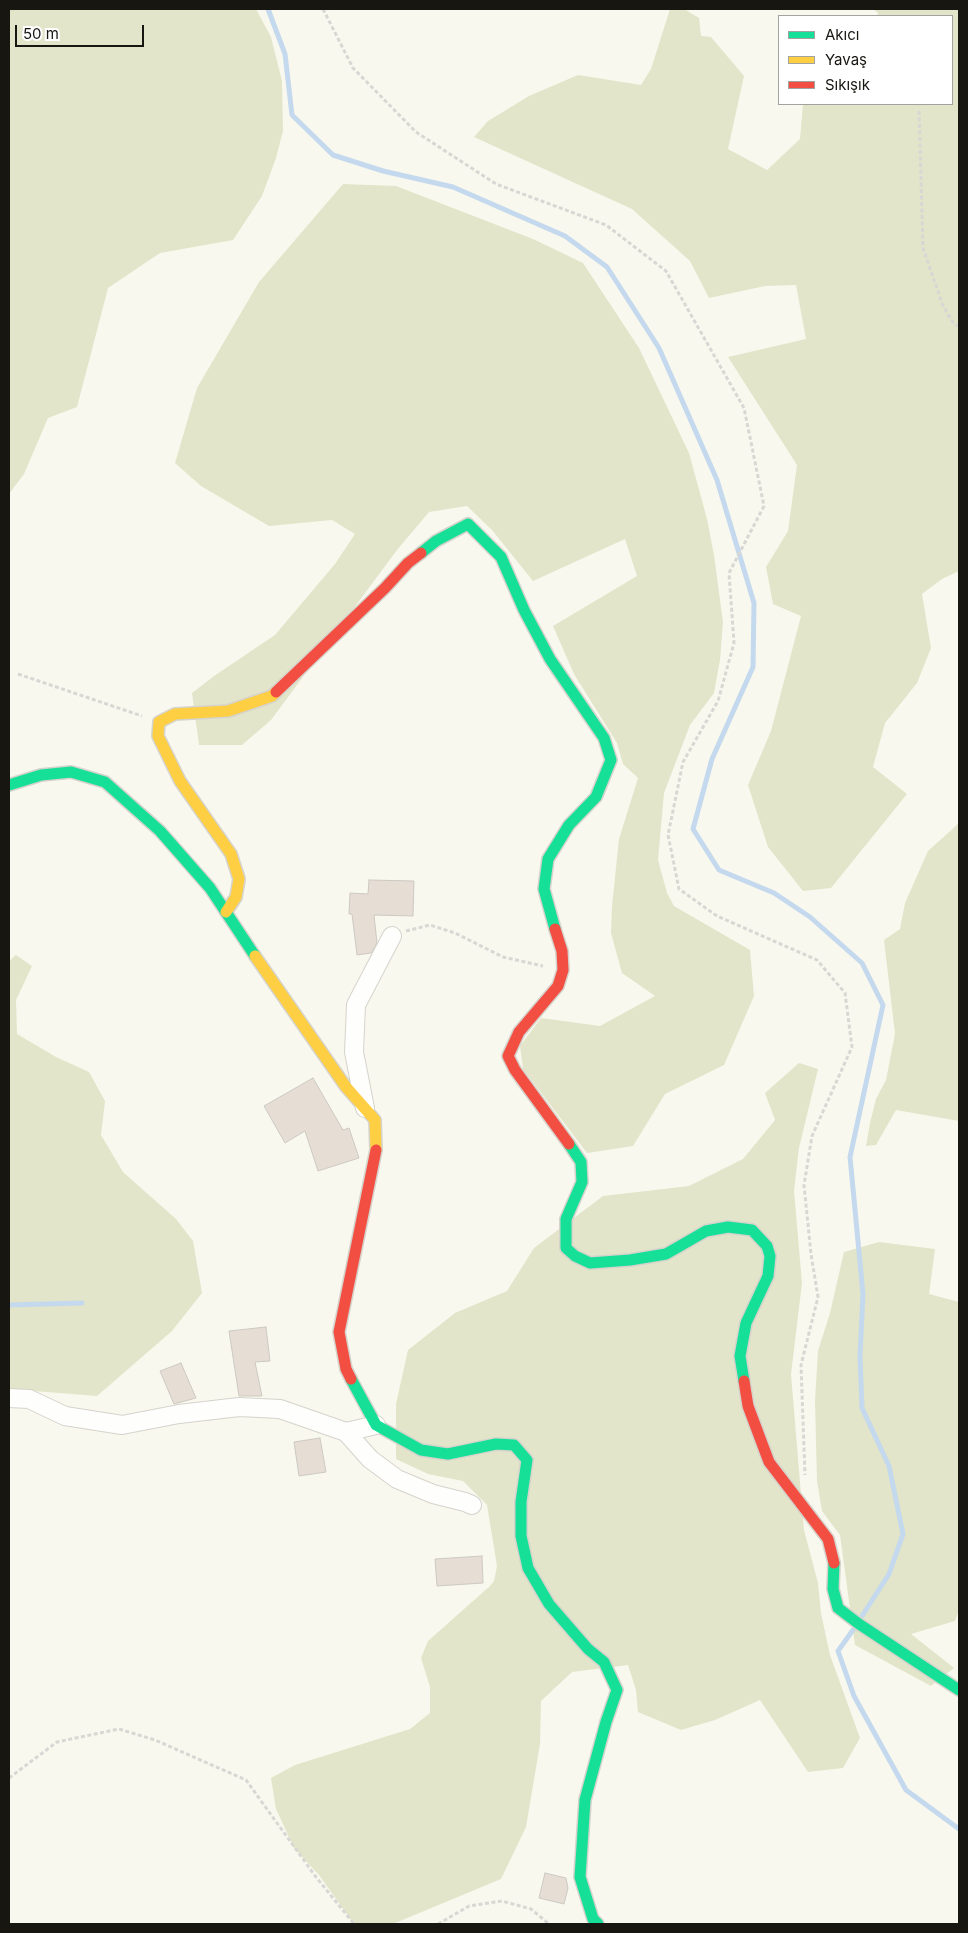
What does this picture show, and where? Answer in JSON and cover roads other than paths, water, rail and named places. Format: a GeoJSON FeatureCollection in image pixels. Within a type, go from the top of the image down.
{"type":"FeatureCollection","features":[{"type":"Feature","properties":{"kind":"street"},"geometry":{"type":"LineString","coordinates":[[226,912],[236,897],[239,879],[231,854],[180,781],[165,754],[158,736],[159,722],[175,714],[228,712],[272,696],[408,564],[436,541],[468,524],[501,557],[524,610],[550,659],[604,738],[611,760],[596,797],[569,825],[548,859],[544,889],[562,951],[563,970],[558,986],[519,1032],[508,1056],[515,1070],[542,1105],[581,1162],[582,1182],[566,1219],[566,1248],[575,1256],[590,1263],[630,1260],[666,1254],[706,1231],[728,1227],[752,1230],[767,1246],[770,1256],[768,1276],[746,1323],[740,1356],[748,1406],[769,1462],[828,1539],[834,1562],[833,1589],[838,1608],[959,1690]]}},
{"type":"Feature","properties":{"kind":"street"},"geometry":{"type":"LineString","coordinates":[[9,785],[41,775],[71,772],[105,782],[160,831],[210,888],[283,998],[346,1087],[375,1120],[376,1152],[339,1332],[346,1369],[376,1425],[421,1450],[448,1454],[496,1444],[514,1445],[527,1460],[521,1502],[520,1536],[528,1568],[549,1604],[588,1649],[604,1662],[617,1690],[606,1722],[585,1800],[580,1877],[594,1919],[598,1924]]}},
{"type":"Feature","properties":{"kind":"street"},"geometry":{"type":"LineString","coordinates":[[366,1111],[354,1052],[356,1005],[392,936]]}},
{"type":"Feature","properties":{"kind":"street"},"geometry":{"type":"LineString","coordinates":[[9,1398],[29,1399],[65,1416],[122,1424],[179,1414],[239,1407],[280,1409],[346,1432],[370,1459],[397,1480],[433,1494],[472,1505]]}},
{"type":"Feature","properties":{"kind":"street"},"geometry":{"type":"LineString","coordinates":[[346,1432],[376,1425]]}},
{"type":"Feature","properties":{"kind":"waterway"},"geometry":{"type":"LineString","coordinates":[[268,9],[285,54],[292,115],[333,155],[383,171],[453,187],[565,236],[607,267],[659,348],[717,480],[754,603],[753,667],[712,759],[693,829],[719,870],[774,893],[810,917],[862,963],[883,1005],[850,1157],[863,1294],[860,1356],[862,1408],[889,1466],[903,1534],[889,1574],[862,1616]]}},
{"type":"Feature","properties":{"kind":"waterway"},"geometry":{"type":"LineString","coordinates":[[9,1305],[82,1303]]}},
{"type":"Feature","properties":{"kind":"waterway"},"geometry":{"type":"LineString","coordinates":[[853,1630],[838,1651],[854,1696],[906,1790],[959,1829]]}}]}
